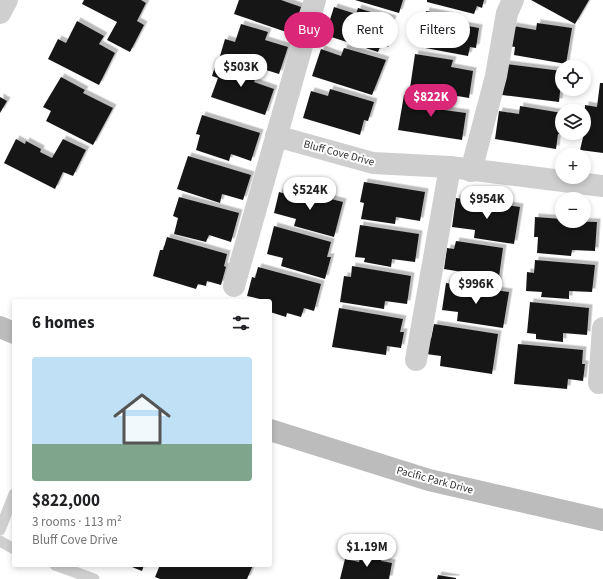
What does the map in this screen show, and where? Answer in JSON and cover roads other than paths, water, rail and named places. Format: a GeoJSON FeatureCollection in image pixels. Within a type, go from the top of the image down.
{"type":"FeatureCollection","features":[{"type":"Feature","properties":{"kind":"main road"},"geometry":{"type":"LineString","coordinates":[[0,327],[12,332]]}},
{"type":"Feature","properties":{"kind":"main road","name":"Pacific Park Drive"},"geometry":{"type":"LineString","coordinates":[[272,431],[429,480],[603,520]]}},
{"type":"Feature","properties":{"kind":"street"},"geometry":{"type":"LineString","coordinates":[[0,13],[7,0]]}},
{"type":"Feature","properties":{"kind":"street"},"geometry":{"type":"LineString","coordinates":[[234,286],[315,0]]}},
{"type":"Feature","properties":{"kind":"street"},"geometry":{"type":"LineString","coordinates":[[471,171],[496,76],[507,13],[513,0]]}},
{"type":"Feature","properties":{"kind":"street","name":"Bluff Cove Drive"},"geometry":{"type":"LineString","coordinates":[[276,136],[373,163],[450,167],[471,171],[603,186]]}},
{"type":"Feature","properties":{"kind":"street"},"geometry":{"type":"LineString","coordinates":[[416,360],[450,167]]}},
{"type":"Feature","properties":{"kind":"street"},"geometry":{"type":"LineString","coordinates":[[599,383],[603,328]]}},
{"type":"Feature","properties":{"kind":"lane"},"geometry":{"type":"LineString","coordinates":[[0,530],[12,499]]}},
{"type":"Feature","properties":{"kind":"lane"},"geometry":{"type":"LineString","coordinates":[[0,541],[12,548]]}},
{"type":"Feature","properties":{"kind":"lane"},"geometry":{"type":"LineString","coordinates":[[60,567],[92,579]]}}]}
